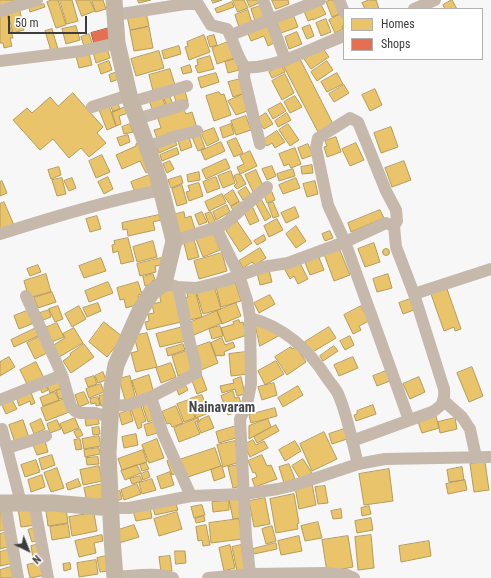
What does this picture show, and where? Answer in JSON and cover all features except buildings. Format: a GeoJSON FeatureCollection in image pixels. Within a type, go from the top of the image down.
{"type":"FeatureCollection","features":[{"type":"Feature","properties":{"kind":"main road"},"geometry":{"type":"LineString","coordinates":[[114,7],[117,43],[130,98],[161,190],[174,241],[171,285],[152,292],[140,311],[116,365],[110,411],[108,453],[115,578]]}},
{"type":"Feature","properties":{"kind":"main road"},"geometry":{"type":"LineString","coordinates":[[15,503],[53,503],[111,508]]}},
{"type":"Feature","properties":{"kind":"street"},"geometry":{"type":"LineString","coordinates":[[0,11],[20,2],[38,0]]}},
{"type":"Feature","properties":{"kind":"street"},"geometry":{"type":"LineString","coordinates":[[263,0],[286,59]]}},
{"type":"Feature","properties":{"kind":"street"},"geometry":{"type":"LineString","coordinates":[[231,35],[270,20],[307,2],[320,0]]}},
{"type":"Feature","properties":{"kind":"street"},"geometry":{"type":"LineString","coordinates":[[339,0],[343,10]]}},
{"type":"Feature","properties":{"kind":"street"},"geometry":{"type":"LineString","coordinates":[[416,8],[435,0]]}},
{"type":"Feature","properties":{"kind":"street"},"geometry":{"type":"LineString","coordinates":[[114,7],[185,4],[198,2],[211,25],[227,29],[231,35],[240,61],[245,67],[256,68],[286,59],[343,36]]}},
{"type":"Feature","properties":{"kind":"street"},"geometry":{"type":"LineString","coordinates":[[0,61],[82,50],[117,43]]}},
{"type":"Feature","properties":{"kind":"street"},"geometry":{"type":"LineString","coordinates":[[245,67],[244,77],[260,144]]}},
{"type":"Feature","properties":{"kind":"street"},"geometry":{"type":"LineString","coordinates":[[92,107],[187,86]]}},
{"type":"Feature","properties":{"kind":"street"},"geometry":{"type":"LineString","coordinates":[[137,119],[183,105]]}},
{"type":"Feature","properties":{"kind":"street"},"geometry":{"type":"LineString","coordinates":[[352,441],[432,412],[441,406],[444,389],[414,294],[396,247],[394,226],[397,221],[396,210],[386,191],[358,122],[350,118],[318,138],[316,148],[328,205],[345,242],[409,420]]}},
{"type":"Feature","properties":{"kind":"street"},"geometry":{"type":"LineString","coordinates":[[147,147],[173,137],[197,131]]}},
{"type":"Feature","properties":{"kind":"street"},"geometry":{"type":"LineString","coordinates":[[174,241],[225,224],[267,187]]}},
{"type":"Feature","properties":{"kind":"street"},"geometry":{"type":"LineString","coordinates":[[0,234],[82,208],[119,198],[161,190]]}},
{"type":"Feature","properties":{"kind":"street"},"geometry":{"type":"LineString","coordinates":[[26,296],[62,375],[71,406],[75,411],[80,413],[110,411],[151,397],[196,373],[196,362],[171,285],[196,288],[262,267],[288,263],[345,242],[386,223],[394,226]]}},
{"type":"Feature","properties":{"kind":"street"},"geometry":{"type":"LineString","coordinates":[[216,228],[216,231],[239,275],[247,300],[250,318],[251,384],[247,404],[240,419],[246,537],[250,574]]}},
{"type":"Feature","properties":{"kind":"street"},"geometry":{"type":"LineString","coordinates":[[414,294],[491,269]]}},
{"type":"Feature","properties":{"kind":"street"},"geometry":{"type":"LineString","coordinates":[[250,318],[261,321],[278,329],[297,342],[318,365],[339,395],[358,464]]}},
{"type":"Feature","properties":{"kind":"street"},"geometry":{"type":"LineString","coordinates":[[0,400],[62,375]]}},
{"type":"Feature","properties":{"kind":"street"},"geometry":{"type":"LineString","coordinates":[[151,397],[163,434],[191,496]]}},
{"type":"Feature","properties":{"kind":"street"},"geometry":{"type":"LineString","coordinates":[[443,400],[462,417],[470,430],[476,457]]}},
{"type":"Feature","properties":{"kind":"street"},"geometry":{"type":"LineString","coordinates":[[2,429],[7,448],[15,503],[18,578]]}},
{"type":"Feature","properties":{"kind":"street"},"geometry":{"type":"LineString","coordinates":[[7,448],[46,436]]}},
{"type":"Feature","properties":{"kind":"street"},"geometry":{"type":"LineString","coordinates":[[111,508],[129,508],[191,496],[244,494],[278,489],[295,485],[358,464],[385,459],[491,457]]}},
{"type":"Feature","properties":{"kind":"street"},"geometry":{"type":"LineString","coordinates":[[15,503],[48,578]]}},
{"type":"Feature","properties":{"kind":"street"},"geometry":{"type":"LineString","coordinates":[[208,578],[250,574],[325,573],[347,575],[354,578]]}},
{"type":"Feature","properties":{"kind":"street"},"geometry":{"type":"LineString","coordinates":[[115,578],[140,575],[168,576],[173,578]]}},
{"type":"Feature","properties":{"kind":"district","name":"Nainavaram"},"geometry":{"type":"Point","coordinates":[222,408]}}]}
